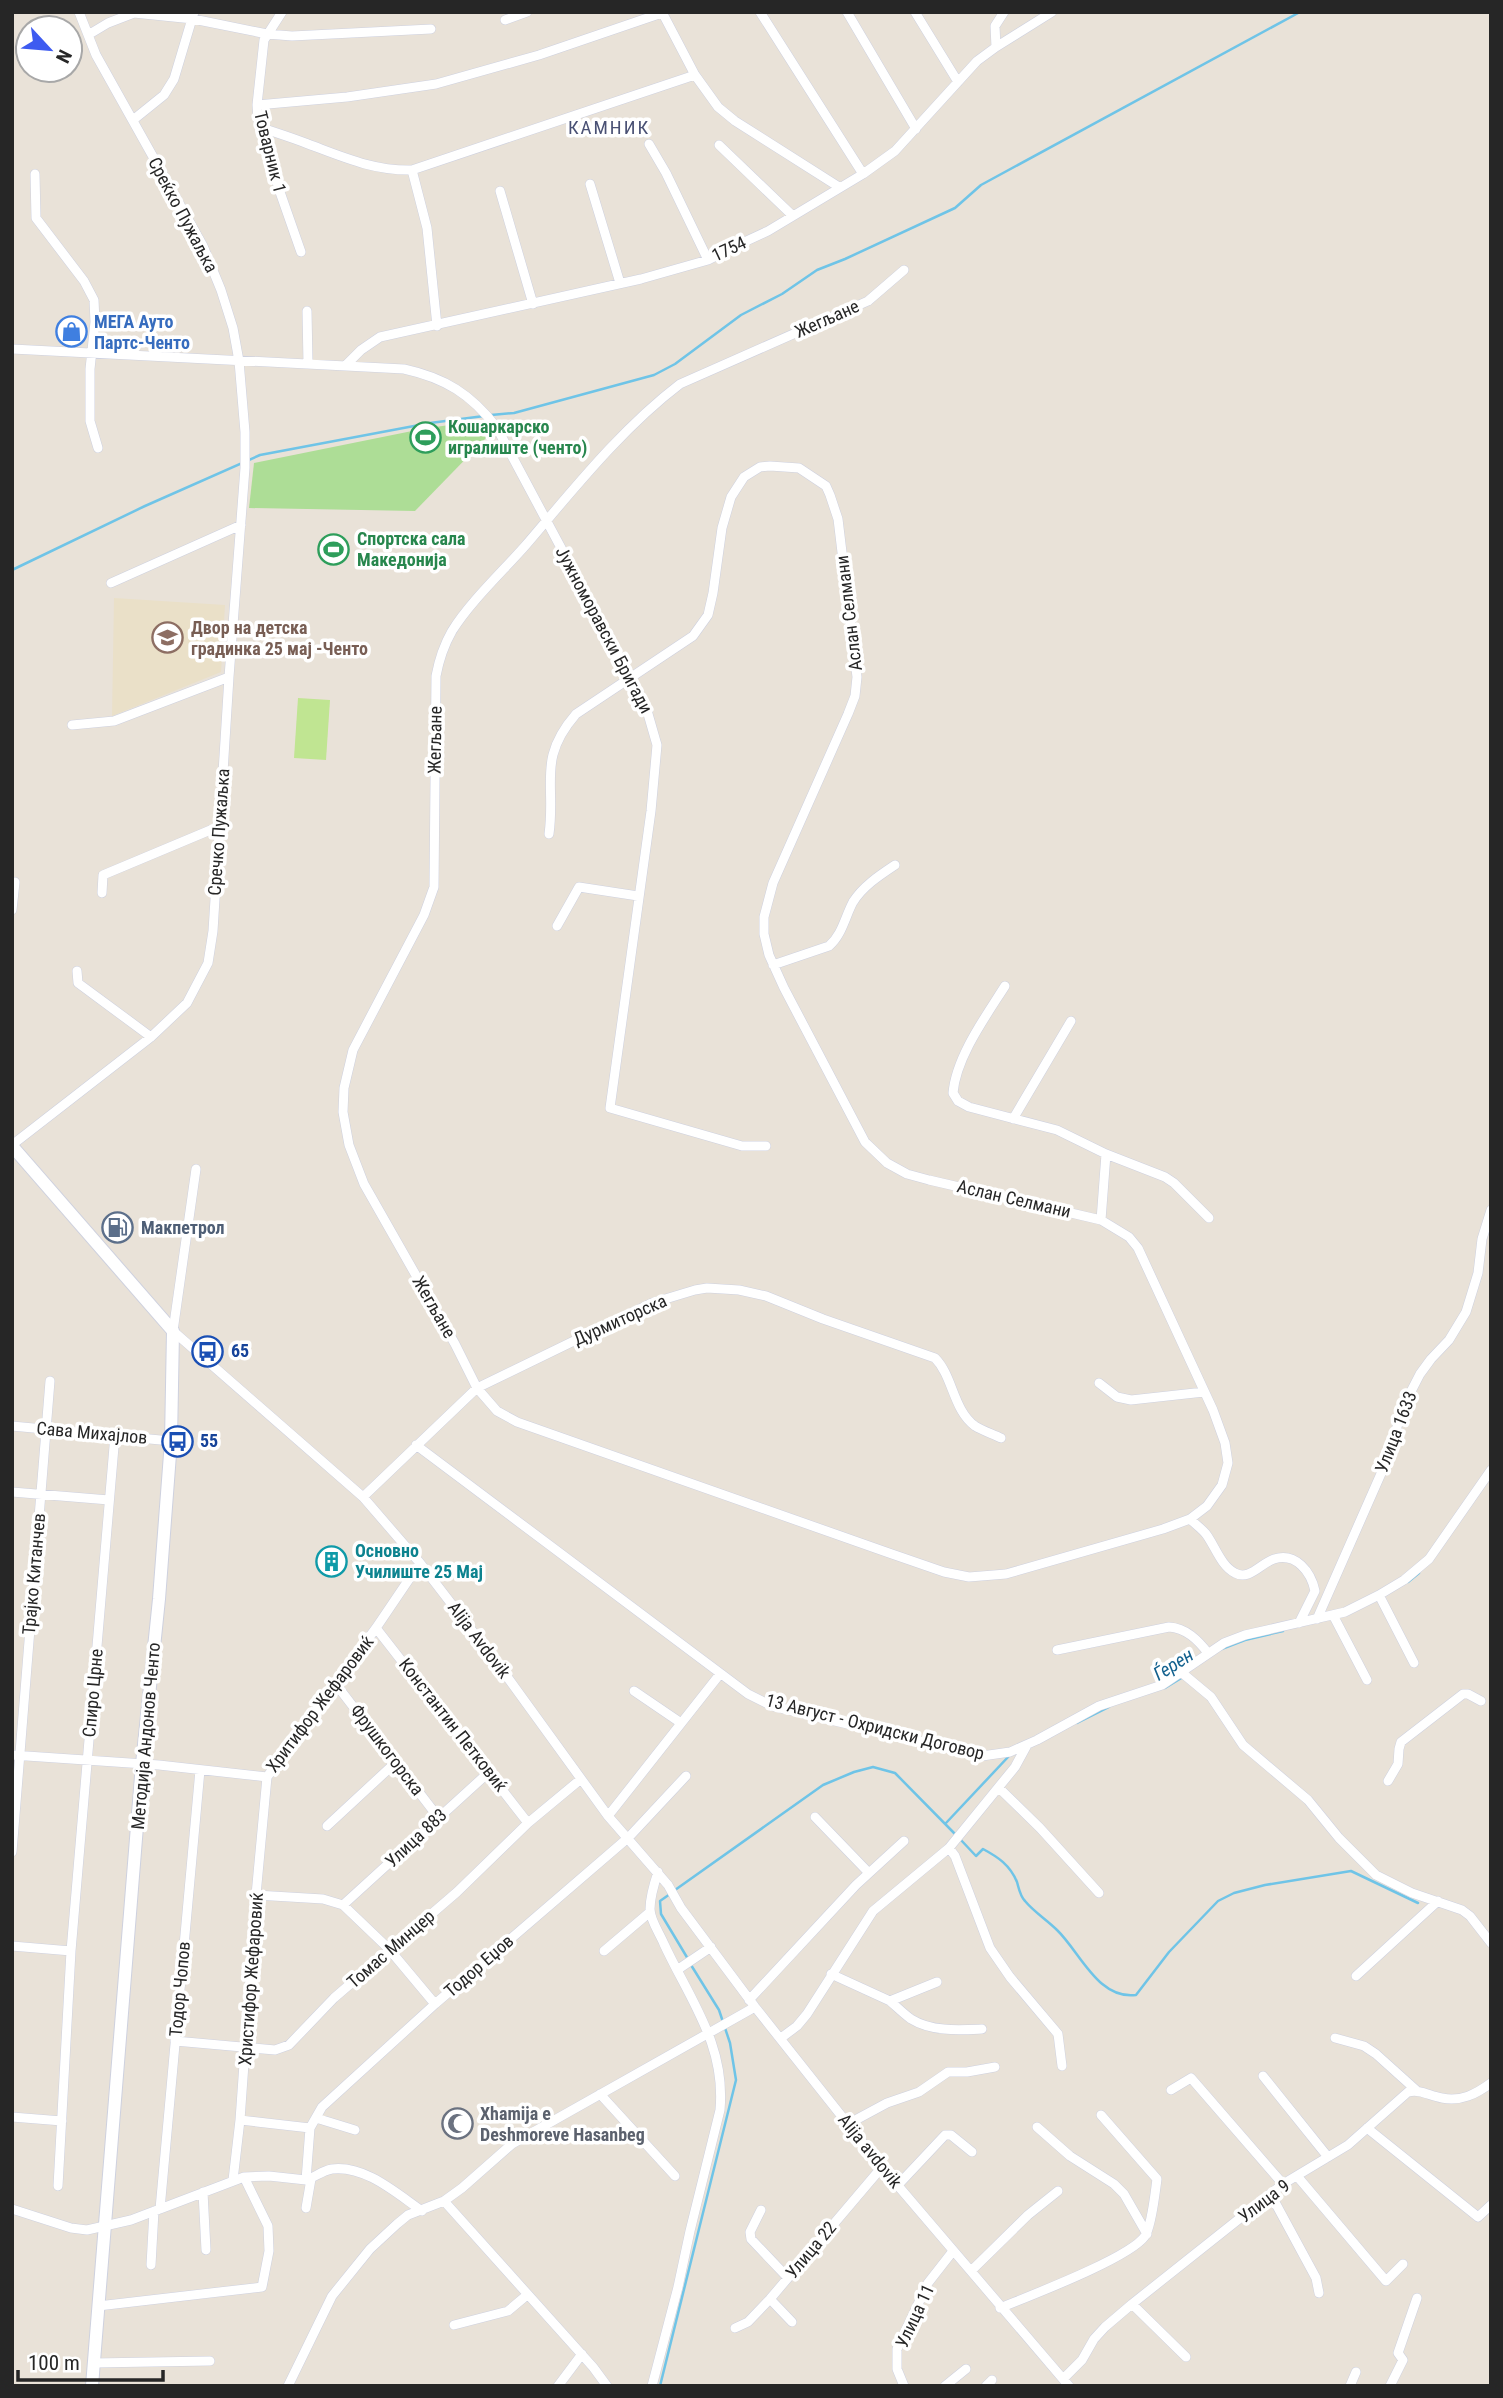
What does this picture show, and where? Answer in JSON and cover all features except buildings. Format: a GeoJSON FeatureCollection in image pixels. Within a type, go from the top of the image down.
{"type":"FeatureCollection","features":[{"type":"Feature","properties":{"kind":"main road"},"geometry":{"type":"LineString","coordinates":[[12,1145],[173,1331]]}},
{"type":"Feature","properties":{"kind":"main road","name":"Методија Андонов Ченто"},"geometry":{"type":"LineString","coordinates":[[92,2386],[142,1763],[159,1599],[171,1441],[173,1331]]}},
{"type":"Feature","properties":{"kind":"street","name":"Среќко Пужаљка"},"geometry":{"type":"LineString","coordinates":[[79,12],[96,55],[203,246],[221,290],[233,328],[239,361],[245,432]]}},
{"type":"Feature","properties":{"kind":"street","name":"Товарник 1"},"geometry":{"type":"LineString","coordinates":[[282,12],[267,34],[263,48],[258,119],[279,192],[301,252]]}},
{"type":"Feature","properties":{"kind":"street"},"geometry":{"type":"LineString","coordinates":[[505,20],[527,12]]}},
{"type":"Feature","properties":{"kind":"street"},"geometry":{"type":"LineString","coordinates":[[257,105],[347,97],[436,84],[538,55],[662,12],[695,75],[718,107],[735,121],[839,187]]}},
{"type":"Feature","properties":{"kind":"street"},"geometry":{"type":"LineString","coordinates":[[761,12],[863,174]]}},
{"type":"Feature","properties":{"kind":"street"},"geometry":{"type":"LineString","coordinates":[[847,12],[916,129]]}},
{"type":"Feature","properties":{"kind":"street"},"geometry":{"type":"LineString","coordinates":[[915,12],[958,82]]}},
{"type":"Feature","properties":{"kind":"street"},"geometry":{"type":"LineString","coordinates":[[996,47],[995,26],[1004,12]]}},
{"type":"Feature","properties":{"kind":"street","name":"1754"},"geometry":{"type":"LineString","coordinates":[[346,365],[380,337],[533,304],[708,260],[768,231],[863,174],[895,151],[958,82],[996,47],[1052,12]]}},
{"type":"Feature","properties":{"kind":"street"},"geometry":{"type":"LineString","coordinates":[[88,35],[108,23],[134,13],[193,15],[267,34],[292,36],[431,29]]}},
{"type":"Feature","properties":{"kind":"street"},"geometry":{"type":"LineString","coordinates":[[133,120],[169,88],[178,68],[193,15]]}},
{"type":"Feature","properties":{"kind":"street"},"geometry":{"type":"LineString","coordinates":[[262,128],[378,169],[412,170],[695,75]]}},
{"type":"Feature","properties":{"kind":"street"},"geometry":{"type":"LineString","coordinates":[[649,144],[708,260]]}},
{"type":"Feature","properties":{"kind":"street"},"geometry":{"type":"LineString","coordinates":[[719,145],[793,216]]}},
{"type":"Feature","properties":{"kind":"street"},"geometry":{"type":"LineString","coordinates":[[412,170],[427,228],[437,326]]}},
{"type":"Feature","properties":{"kind":"street"},"geometry":{"type":"LineString","coordinates":[[35,174],[36,218],[84,281],[94,300],[90,421],[99,448]]}},
{"type":"Feature","properties":{"kind":"street"},"geometry":{"type":"LineString","coordinates":[[590,184],[620,283]]}},
{"type":"Feature","properties":{"kind":"street"},"geometry":{"type":"LineString","coordinates":[[500,191],[533,304]]}},
{"type":"Feature","properties":{"kind":"street","name":"Жегљане"},"geometry":{"type":"LineString","coordinates":[[477,1388],[364,1184],[349,1145],[343,1112],[344,1088],[353,1050],[424,915],[434,887],[438,662],[454,629],[638,419],[680,384],[868,301],[904,270]]}},
{"type":"Feature","properties":{"kind":"street"},"geometry":{"type":"LineString","coordinates":[[307,311],[308,363]]}},
{"type":"Feature","properties":{"kind":"street","name":"Јужноморавски Бригади"},"geometry":{"type":"LineString","coordinates":[[12,349],[404,369],[430,375],[463,392],[485,413],[497,428],[631,677],[646,707],[657,745],[651,811],[610,1108],[742,1146],[766,1146]]}},
{"type":"Feature","properties":{"kind":"street","name":"Сречко Пужаљка"},"geometry":{"type":"LineString","coordinates":[[12,1145],[151,1037],[187,1003],[208,963],[213,931],[245,468],[245,432]]}},
{"type":"Feature","properties":{"kind":"street","name":"Аслан Селмани"},"geometry":{"type":"LineString","coordinates":[[477,1388],[497,1410],[517,1422],[944,1572],[969,1577],[1006,1574],[1190,1519],[1207,1506],[1222,1485],[1228,1463],[1225,1443],[1204,1392],[1138,1248],[1129,1237],[1101,1220],[929,1180],[907,1174],[887,1163],[865,1142],[773,965],[764,934],[764,916],[773,883],[855,696],[857,677],[838,519],[826,486],[799,468],[781,465],[760,467],[744,477],[731,497],[722,528],[708,615],[693,636],[631,677]]}},
{"type":"Feature","properties":{"kind":"street"},"geometry":{"type":"LineString","coordinates":[[111,583],[241,525]]}},
{"type":"Feature","properties":{"kind":"street"},"geometry":{"type":"LineString","coordinates":[[72,725],[114,721],[229,677]]}},
{"type":"Feature","properties":{"kind":"street","name":"Јужноморавски Бригади"},"geometry":{"type":"LineString","coordinates":[[548,834],[552,812],[551,757],[562,730],[576,713],[631,677]]}},
{"type":"Feature","properties":{"kind":"street"},"geometry":{"type":"LineString","coordinates":[[102,893],[103,876],[220,826]]}},
{"type":"Feature","properties":{"kind":"street"},"geometry":{"type":"LineString","coordinates":[[773,965],[829,946],[835,941],[854,900],[895,865]]}},
{"type":"Feature","properties":{"kind":"street"},"geometry":{"type":"LineString","coordinates":[[12,910],[15,882]]}},
{"type":"Feature","properties":{"kind":"street"},"geometry":{"type":"LineString","coordinates":[[557,926],[579,887],[638,896]]}},
{"type":"Feature","properties":{"kind":"street"},"geometry":{"type":"LineString","coordinates":[[77,971],[78,983],[151,1037]]}},
{"type":"Feature","properties":{"kind":"street"},"geometry":{"type":"LineString","coordinates":[[1005,986],[968,1051],[954,1085],[953,1093],[961,1104],[1057,1130],[1106,1154],[1165,1177],[1209,1218]]}},
{"type":"Feature","properties":{"kind":"street"},"geometry":{"type":"LineString","coordinates":[[1013,1119],[1070,1021]]}},
{"type":"Feature","properties":{"kind":"street"},"geometry":{"type":"LineString","coordinates":[[1101,1220],[1106,1154]]}},
{"type":"Feature","properties":{"kind":"street"},"geometry":{"type":"LineString","coordinates":[[173,1331],[196,1169]]}},
{"type":"Feature","properties":{"kind":"street","name":"Улица 1633"},"geometry":{"type":"LineString","coordinates":[[1317,1619],[1387,1460],[1403,1407],[1420,1374],[1448,1340],[1466,1312],[1478,1273],[1482,1239],[1491,1210]]}},
{"type":"Feature","properties":{"kind":"street","name":"Дурмиторска"},"geometry":{"type":"LineString","coordinates":[[363,1497],[477,1388],[652,1303],[707,1288],[738,1290],[766,1296],[935,1358],[942,1365],[965,1416],[976,1426],[1001,1438]]}},
{"type":"Feature","properties":{"kind":"street","name":"Alija Avdovik"},"geometry":{"type":"LineString","coordinates":[[173,1331],[363,1497],[420,1563],[500,1667],[608,1816],[668,1885],[681,1908]]}},
{"type":"Feature","properties":{"kind":"street","name":"Трајко Китанчев"},"geometry":{"type":"LineString","coordinates":[[12,1852],[16,1756],[50,1381]]}},
{"type":"Feature","properties":{"kind":"street"},"geometry":{"type":"LineString","coordinates":[[1098,1382],[1117,1397],[1131,1401],[1204,1392]]}},
{"type":"Feature","properties":{"kind":"street","name":"Сава Михајлов"},"geometry":{"type":"LineString","coordinates":[[12,1426],[171,1441]]}},
{"type":"Feature","properties":{"kind":"street","name":"Спиро Црне"},"geometry":{"type":"LineString","coordinates":[[58,2186],[71,1951],[115,1435]]}},
{"type":"Feature","properties":{"kind":"street","name":"13 Август - Охридски Договор"},"geometry":{"type":"LineString","coordinates":[[416,1445],[748,1694],[772,1706],[982,1756],[1010,1752],[1099,1706],[1162,1685],[1224,1643],[1245,1635],[1333,1615],[1379,1595],[1404,1580],[1429,1559],[1491,1470]]}},
{"type":"Feature","properties":{"kind":"street"},"geometry":{"type":"LineString","coordinates":[[12,1492],[109,1500]]}},
{"type":"Feature","properties":{"kind":"street"},"geometry":{"type":"LineString","coordinates":[[1190,1519],[1236,1575],[1245,1575],[1277,1558],[1296,1561],[1306,1568],[1315,1591],[1299,1623]]}},
{"type":"Feature","properties":{"kind":"street","name":"Хритифор Жефаровиќ"},"geometry":{"type":"LineString","coordinates":[[16,1756],[142,1763],[267,1777],[420,1563]]}},
{"type":"Feature","properties":{"kind":"street"},"geometry":{"type":"LineString","coordinates":[[1379,1595],[1413,1664]]}},
{"type":"Feature","properties":{"kind":"street"},"geometry":{"type":"LineString","coordinates":[[1333,1615],[1367,1681]]}},
{"type":"Feature","properties":{"kind":"street"},"geometry":{"type":"LineString","coordinates":[[1057,1650],[1177,1627],[1189,1633],[1208,1653]]}},
{"type":"Feature","properties":{"kind":"street","name":"Константин Петковиќ"},"geometry":{"type":"LineString","coordinates":[[376,1628],[528,1823]]}},
{"type":"Feature","properties":{"kind":"street"},"geometry":{"type":"LineString","coordinates":[[1181,1672],[1211,1697],[1243,1745],[1308,1800],[1339,1838],[1376,1875],[1412,1893],[1438,1901],[1470,1916],[1491,1942]]}},
{"type":"Feature","properties":{"kind":"street"},"geometry":{"type":"LineString","coordinates":[[608,1816],[720,1674]]}},
{"type":"Feature","properties":{"kind":"street","name":"Фрушкогорска"},"geometry":{"type":"LineString","coordinates":[[335,1683],[438,1817]]}},
{"type":"Feature","properties":{"kind":"street"},"geometry":{"type":"LineString","coordinates":[[634,1691],[681,1723]]}},
{"type":"Feature","properties":{"kind":"street"},"geometry":{"type":"LineString","coordinates":[[1388,1781],[1398,1764],[1401,1742],[1463,1694],[1481,1701]]}},
{"type":"Feature","properties":{"kind":"street"},"geometry":{"type":"LineString","coordinates":[[781,2038],[802,2021],[873,1910],[952,1845],[1016,1767],[1027,1745]]}},
{"type":"Feature","properties":{"kind":"street"},"geometry":{"type":"LineString","coordinates":[[327,1826],[395,1763]]}},
{"type":"Feature","properties":{"kind":"street","name":"Тодор Чопов"},"geometry":{"type":"LineString","coordinates":[[150,2265],[175,2041],[200,1770]]}},
{"type":"Feature","properties":{"kind":"street","name":"Улица 883"},"geometry":{"type":"LineString","coordinates":[[343,1905],[489,1772]]}},
{"type":"Feature","properties":{"kind":"street","name":"Тодор Еџов"},"geometry":{"type":"LineString","coordinates":[[343,1905],[389,1949],[435,2004],[629,1837],[686,1776]]}},
{"type":"Feature","properties":{"kind":"street","name":"Христифор Жефаровиќ"},"geometry":{"type":"LineString","coordinates":[[233,2180],[267,1777]]}},
{"type":"Feature","properties":{"kind":"street","name":"Томас Минцер"},"geometry":{"type":"LineString","coordinates":[[175,2041],[275,2049],[289,2045],[334,1998],[457,1892],[528,1823],[581,1779]]}},
{"type":"Feature","properties":{"kind":"street"},"geometry":{"type":"LineString","coordinates":[[999,1788],[1040,1828],[1099,1893]]}},
{"type":"Feature","properties":{"kind":"street"},"geometry":{"type":"LineString","coordinates":[[816,1817],[869,1873]]}},
{"type":"Feature","properties":{"kind":"street"},"geometry":{"type":"LineString","coordinates":[[288,2386],[319,2320],[345,2279],[370,2249],[397,2224],[408,2215],[444,2202],[512,2144],[734,2018],[752,2003],[869,1873],[904,1841]]}},
{"type":"Feature","properties":{"kind":"street"},"geometry":{"type":"LineString","coordinates":[[952,1845],[990,1948],[1010,1977],[1058,2034],[1062,2066]]}},
{"type":"Feature","properties":{"kind":"street"},"geometry":{"type":"LineString","coordinates":[[652,2386],[678,2287],[722,2092],[713,2029],[650,1912],[651,1896],[658,1872]]}},
{"type":"Feature","properties":{"kind":"street"},"geometry":{"type":"LineString","coordinates":[[256,1895],[323,1899],[343,1905]]}},
{"type":"Feature","properties":{"kind":"street"},"geometry":{"type":"LineString","coordinates":[[1356,1976],[1438,1901]]}},
{"type":"Feature","properties":{"kind":"street","name":"Alija avdovik"},"geometry":{"type":"LineString","coordinates":[[681,1908],[752,2003],[882,2167],[1066,2382]]}},
{"type":"Feature","properties":{"kind":"street"},"geometry":{"type":"LineString","coordinates":[[604,1951],[650,1912]]}},
{"type":"Feature","properties":{"kind":"street"},"geometry":{"type":"LineString","coordinates":[[12,1946],[71,1951]]}},
{"type":"Feature","properties":{"kind":"street"},"geometry":{"type":"LineString","coordinates":[[679,1969],[711,1947]]}},
{"type":"Feature","properties":{"kind":"street"},"geometry":{"type":"LineString","coordinates":[[831,1974],[890,2001],[911,2019],[925,2025],[949,2030],[982,2029]]}},
{"type":"Feature","properties":{"kind":"street"},"geometry":{"type":"LineString","coordinates":[[890,2001],[937,1982]]}},
{"type":"Feature","properties":{"kind":"street"},"geometry":{"type":"LineString","coordinates":[[306,2208],[310,2128],[323,2107],[435,2004]]}},
{"type":"Feature","properties":{"kind":"street"},"geometry":{"type":"LineString","coordinates":[[1335,2038],[1364,2046],[1416,2090],[1441,2098],[1468,2096],[1491,2083]]}},
{"type":"Feature","properties":{"kind":"street"},"geometry":{"type":"LineString","coordinates":[[848,2124],[887,2103],[919,2092],[948,2072],[967,2073],[995,2067]]}},
{"type":"Feature","properties":{"kind":"street"},"geometry":{"type":"LineString","coordinates":[[1263,2076],[1328,2157]]}},
{"type":"Feature","properties":{"kind":"street"},"geometry":{"type":"LineString","coordinates":[[1171,2090],[1191,2078],[1283,2185]]}},
{"type":"Feature","properties":{"kind":"street","name":"Улица 9"},"geometry":{"type":"LineString","coordinates":[[1066,2382],[1094,2339],[1132,2304],[1283,2185],[1348,2145],[1408,2092],[1416,2090]]}},
{"type":"Feature","properties":{"kind":"street"},"geometry":{"type":"LineString","coordinates":[[600,2094],[674,2176]]}},
{"type":"Feature","properties":{"kind":"street"},"geometry":{"type":"LineString","coordinates":[[1000,2308],[1100,2265],[1139,2243],[1147,2234],[1157,2179],[1101,2115]]}},
{"type":"Feature","properties":{"kind":"street"},"geometry":{"type":"LineString","coordinates":[[12,2117],[62,2120]]}},
{"type":"Feature","properties":{"kind":"street"},"geometry":{"type":"LineString","coordinates":[[316,2119],[355,2130]]}},
{"type":"Feature","properties":{"kind":"street"},"geometry":{"type":"LineString","coordinates":[[240,2120],[310,2128]]}},
{"type":"Feature","properties":{"kind":"street"},"geometry":{"type":"LineString","coordinates":[[1037,2127],[1070,2156],[1114,2184],[1124,2194],[1147,2234]]}},
{"type":"Feature","properties":{"kind":"street"},"geometry":{"type":"LineString","coordinates":[[1367,2128],[1478,2217],[1491,2205]]}},
{"type":"Feature","properties":{"kind":"street"},"geometry":{"type":"LineString","coordinates":[[898,2185],[945,2135],[951,2135],[972,2152]]}},
{"type":"Feature","properties":{"kind":"street","name":"Улица 22"},"geometry":{"type":"LineString","coordinates":[[735,2328],[748,2322],[771,2299],[882,2167]]}},
{"type":"Feature","properties":{"kind":"street"},"geometry":{"type":"LineString","coordinates":[[12,2209],[71,2228],[87,2230],[131,2220],[244,2177],[309,2179],[318,2172],[335,2169],[357,2172],[381,2182],[422,2211]]}},
{"type":"Feature","properties":{"kind":"street"},"geometry":{"type":"LineString","coordinates":[[1297,2176],[1386,2281],[1403,2264]]}},
{"type":"Feature","properties":{"kind":"street"},"geometry":{"type":"LineString","coordinates":[[98,2306],[262,2287],[269,2251],[268,2226],[244,2177]]}},
{"type":"Feature","properties":{"kind":"street"},"geometry":{"type":"LineString","coordinates":[[971,2271],[1028,2215],[1058,2191]]}},
{"type":"Feature","properties":{"kind":"street"},"geometry":{"type":"LineString","coordinates":[[203,2192],[206,2250]]}},
{"type":"Feature","properties":{"kind":"street"},"geometry":{"type":"LineString","coordinates":[[1272,2194],[1316,2278],[1319,2293]]}},
{"type":"Feature","properties":{"kind":"street"},"geometry":{"type":"LineString","coordinates":[[444,2202],[582,2354],[607,2386]]}},
{"type":"Feature","properties":{"kind":"street"},"geometry":{"type":"LineString","coordinates":[[761,2210],[750,2232],[751,2239],[788,2278]]}},
{"type":"Feature","properties":{"kind":"street","name":"Улица 11"},"geometry":{"type":"LineString","coordinates":[[904,2386],[897,2369],[897,2349],[928,2283],[953,2251]]}},
{"type":"Feature","properties":{"kind":"street"},"geometry":{"type":"LineString","coordinates":[[454,2325],[508,2311],[527,2295]]}},
{"type":"Feature","properties":{"kind":"street"},"geometry":{"type":"LineString","coordinates":[[1390,2386],[1403,2360],[1398,2353],[1417,2298]]}},
{"type":"Feature","properties":{"kind":"street"},"geometry":{"type":"LineString","coordinates":[[771,2299],[792,2322]]}},
{"type":"Feature","properties":{"kind":"street"},"geometry":{"type":"LineString","coordinates":[[1132,2304],[1186,2357]]}},
{"type":"Feature","properties":{"kind":"street"},"geometry":{"type":"LineString","coordinates":[[558,2386],[582,2354]]}},
{"type":"Feature","properties":{"kind":"street"},"geometry":{"type":"LineString","coordinates":[[94,2363],[210,2361]]}},
{"type":"Feature","properties":{"kind":"street"},"geometry":{"type":"LineString","coordinates":[[945,2386],[966,2369]]}},
{"type":"Feature","properties":{"kind":"street"},"geometry":{"type":"LineString","coordinates":[[1350,2386],[1356,2372]]}},
{"type":"Feature","properties":{"kind":"shaded area","name":"Двор на детска градинка 25 мај -Ченто"},"geometry":{"type":"Polygon","coordinates":[[[114,598],[225,605],[221,672],[112,716],[114,598]]]}},
{"type":"Feature","properties":{"kind":"green space"},"geometry":{"type":"Polygon","coordinates":[[[479,423],[486,438],[415,511],[249,508],[254,463],[422,429],[479,423]]]}},
{"type":"Feature","properties":{"kind":"green space"},"geometry":{"type":"Polygon","coordinates":[[[298,698],[330,700],[326,760],[294,758],[298,698]]]}},
{"type":"Feature","properties":{"kind":"waterway"},"geometry":{"type":"LineString","coordinates":[[491,415],[514,413],[654,375],[675,364],[741,315],[782,294],[817,270],[955,208],[981,185],[1300,12]]}},
{"type":"Feature","properties":{"kind":"waterway"},"geometry":{"type":"LineString","coordinates":[[12,570],[145,506],[260,455],[430,423],[484,416]]}},
{"type":"Feature","properties":{"kind":"waterway","name":"Ѓерен"},"geometry":{"type":"LineString","coordinates":[[1408,1582],[1419,1573]]}},
{"type":"Feature","properties":{"kind":"waterway","name":"Ѓерен"},"geometry":{"type":"LineString","coordinates":[[1219,1650],[1245,1640],[1283,1631]]}},
{"type":"Feature","properties":{"kind":"waterway","name":"Ѓерен"},"geometry":{"type":"LineString","coordinates":[[1165,1688],[1183,1677]]}},
{"type":"Feature","properties":{"kind":"waterway","name":"Ѓерен"},"geometry":{"type":"LineString","coordinates":[[1077,1723],[1109,1707]]}},
{"type":"Feature","properties":{"kind":"waterway"},"geometry":{"type":"LineString","coordinates":[[946,1823],[1009,1756]]}},
{"type":"Feature","properties":{"kind":"waterway"},"geometry":{"type":"LineString","coordinates":[[675,1890],[823,1785],[873,1767],[895,1773],[955,1834]]}},
{"type":"Feature","properties":{"kind":"waterway"},"geometry":{"type":"LineString","coordinates":[[960,1839],[976,1856],[983,1849],[1003,1862],[1011,1871],[1022,1897],[1029,1905],[1057,1930],[1100,1982],[1123,1995],[1136,1995],[1169,1952],[1218,1901],[1234,1893],[1265,1885],[1351,1871],[1418,1903]]}},
{"type":"Feature","properties":{"kind":"waterway"},"geometry":{"type":"LineString","coordinates":[[670,1894],[660,1901],[661,1914],[688,1959]]}},
{"type":"Feature","properties":{"kind":"waterway"},"geometry":{"type":"LineString","coordinates":[[660,2386],[736,2080],[730,2043],[719,2010],[691,1965]]}},
{"type":"Feature","properties":{"kind":"place","name":"МЕГА Ауто Партс-Ченто"},"geometry":{"type":"Point","coordinates":[71,332]}},
{"type":"Feature","properties":{"kind":"place","name":"Кошаркарско игралиште (ченто)"},"geometry":{"type":"Point","coordinates":[425,437]}},
{"type":"Feature","properties":{"kind":"place","name":"Спортска сала Македонија"},"geometry":{"type":"Point","coordinates":[334,549]}},
{"type":"Feature","properties":{"kind":"place","name":"Двор на детска градинка 25 мај -Ченто"},"geometry":{"type":"Point","coordinates":[168,638]}},
{"type":"Feature","properties":{"kind":"place","name":"Макпетрол"},"geometry":{"type":"Point","coordinates":[118,1228]}},
{"type":"Feature","properties":{"kind":"place","name":"65"},"geometry":{"type":"Point","coordinates":[208,1351]}},
{"type":"Feature","properties":{"kind":"place","name":"55"},"geometry":{"type":"Point","coordinates":[177,1441]}},
{"type":"Feature","properties":{"kind":"place","name":"Основно Училиште 25 Мај"},"geometry":{"type":"Point","coordinates":[332,1561]}},
{"type":"Feature","properties":{"kind":"place","name":"Xhamija e Deshmoreve Hasanbeg"},"geometry":{"type":"Point","coordinates":[457,2124]}},
{"type":"Feature","properties":{"kind":"district","name":"КАМНИК"},"geometry":{"type":"Point","coordinates":[609,127]}}]}
